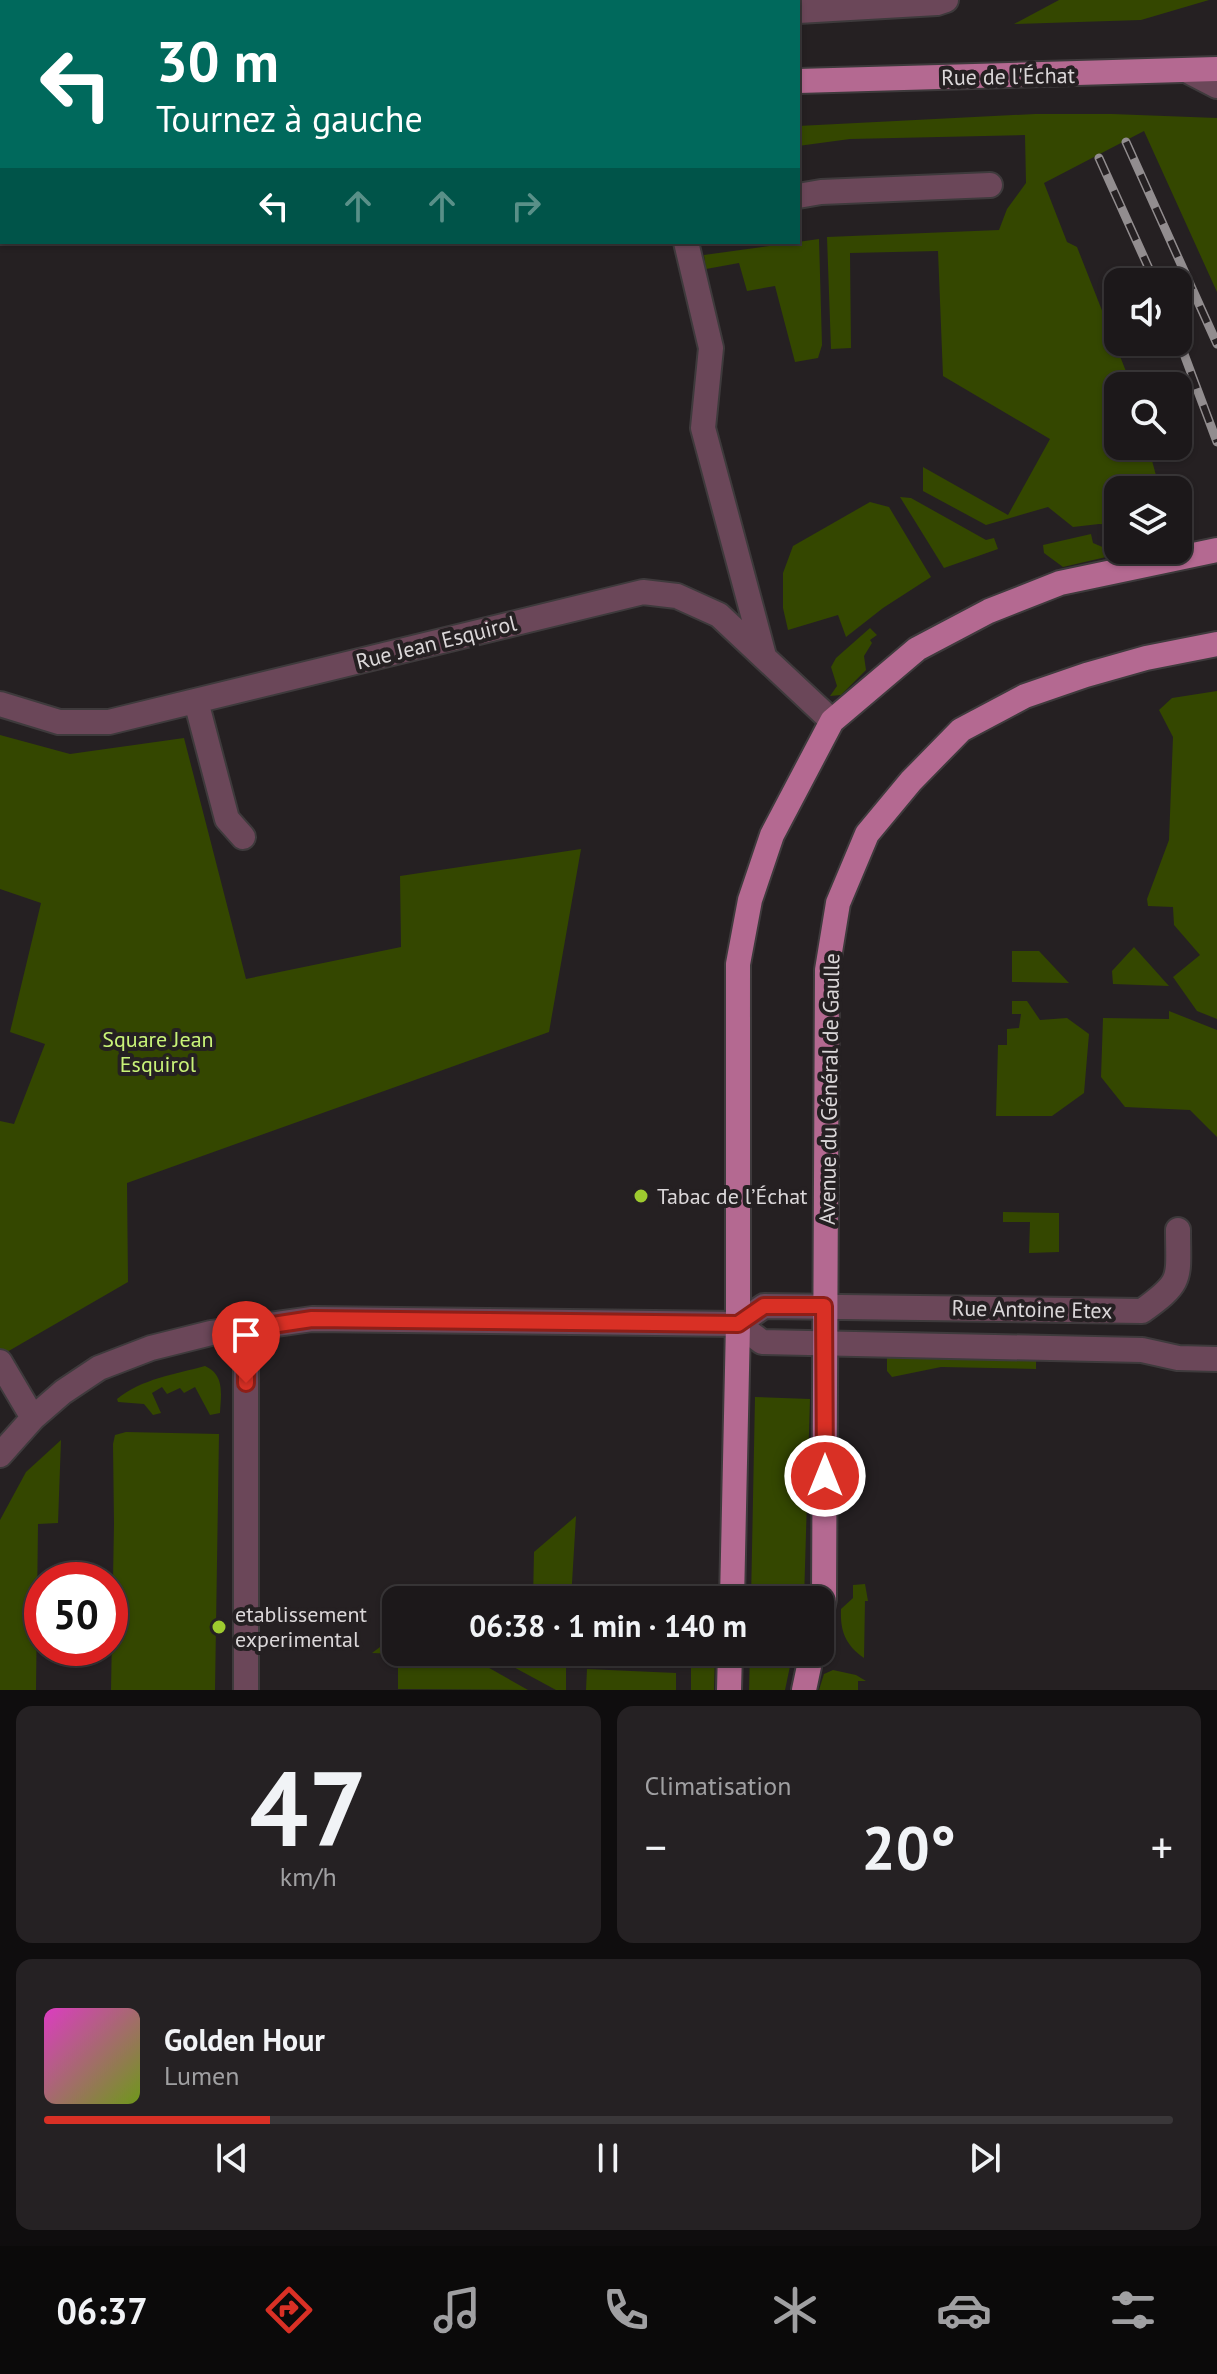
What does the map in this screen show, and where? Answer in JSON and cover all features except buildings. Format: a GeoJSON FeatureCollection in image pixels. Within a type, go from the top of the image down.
{"type":"FeatureCollection","features":[{"type":"Feature","properties":{"kind":"main road","name":"Rue de l'Échat"},"geometry":{"type":"LineString","coordinates":[[800,81],[1217,69]]}},
{"type":"Feature","properties":{"kind":"main road"},"geometry":{"type":"LineString","coordinates":[[732,1586],[738,1324],[738,964],[750,900],[772,835],[832,721],[917,649],[989,611],[1060,583],[1217,550]]}},
{"type":"Feature","properties":{"kind":"main road","name":"Avenue du Général de Gaulle"},"geometry":{"type":"LineString","coordinates":[[824,1586],[827,970],[838,903],[867,834],[911,781],[961,730],[1025,696],[1086,675],[1164,654],[1217,644]]}},
{"type":"Feature","properties":{"kind":"main road"},"geometry":{"type":"LineString","coordinates":[[729,1690],[730,1666]]}},
{"type":"Feature","properties":{"kind":"main road"},"geometry":{"type":"LineString","coordinates":[[804,1690],[809,1666]]}},
{"type":"Feature","properties":{"kind":"street"},"geometry":{"type":"LineString","coordinates":[[800,11],[946,0]]}},
{"type":"Feature","properties":{"kind":"street"},"geometry":{"type":"LineString","coordinates":[[1190,72],[1217,86]]}},
{"type":"Feature","properties":{"kind":"street"},"geometry":{"type":"LineString","coordinates":[[800,196],[821,192],[990,185]]}},
{"type":"Feature","properties":{"kind":"street"},"geometry":{"type":"LineString","coordinates":[[686,244],[711,348],[703,428],[764,656]]}},
{"type":"Feature","properties":{"kind":"street","name":"Rue Jean Esquirol"},"geometry":{"type":"LineString","coordinates":[[0,704],[59,722],[109,722],[643,592],[677,596],[719,615],[832,721]]}},
{"type":"Feature","properties":{"kind":"street"},"geometry":{"type":"LineString","coordinates":[[196,701],[227,819],[243,837]]}},
{"type":"Feature","properties":{"kind":"street","name":"Rue Antoine Etex"},"geometry":{"type":"LineString","coordinates":[[1178,1230],[1178,1277],[1173,1287],[1142,1311],[764,1306],[738,1324],[762,1342],[1142,1350],[1178,1358],[1217,1359]]}},
{"type":"Feature","properties":{"kind":"street"},"geometry":{"type":"LineString","coordinates":[[1142,1311],[1142,1350]]}},
{"type":"Feature","properties":{"kind":"street"},"geometry":{"type":"LineString","coordinates":[[0,1455],[33,1418],[63,1392],[99,1368],[151,1348],[211,1333],[312,1319],[738,1324]]}},
{"type":"Feature","properties":{"kind":"street"},"geometry":{"type":"LineString","coordinates":[[246,1329],[246,1690]]}},
{"type":"Feature","properties":{"kind":"street"},"geometry":{"type":"LineString","coordinates":[[0,1362],[33,1418]]}},
{"type":"Feature","properties":{"kind":"green space"},"geometry":{"type":"Polygon","coordinates":[[[1059,0],[1209,0],[1141,20],[1014,24],[1059,0]]]}},
{"type":"Feature","properties":{"kind":"green space"},"geometry":{"type":"Polygon","coordinates":[[[1035,114],[1217,118],[1217,292],[1144,131],[1044,183],[1067,242],[1077,247],[1104,316],[1104,356],[1120,356],[1126,372],[1104,372],[1104,460],[1152,460],[1156,476],[1104,476],[1104,524],[1073,527],[1048,507],[986,525],[923,491],[923,467],[1008,515],[1050,439],[943,376],[938,251],[850,253],[851,348],[831,349],[827,237],[999,230],[1007,209],[1026,183],[1025,135],[850,139],[800,146],[800,126],[1035,114]]]}},
{"type":"Feature","properties":{"kind":"green space"},"geometry":{"type":"Polygon","coordinates":[[[819,239],[822,345],[818,358],[795,362],[775,286],[747,291],[739,263],[706,269],[704,255],[819,239]]]}},
{"type":"Feature","properties":{"kind":"green space"},"geometry":{"type":"Polygon","coordinates":[[[900,497],[911,498],[986,540],[994,538],[998,549],[944,568],[900,497]]]}},
{"type":"Feature","properties":{"kind":"green space"},"geometry":{"type":"Polygon","coordinates":[[[870,502],[889,507],[931,577],[846,637],[838,615],[788,630],[783,608],[783,573],[793,546],[870,502]]]}},
{"type":"Feature","properties":{"kind":"green space"},"geometry":{"type":"Polygon","coordinates":[[[1091,534],[1093,543],[1104,548],[1104,557],[1063,567],[1044,553],[1043,545],[1091,534]]]}},
{"type":"Feature","properties":{"kind":"green space"},"geometry":{"type":"Polygon","coordinates":[[[870,628],[877,635],[870,640],[872,643],[864,656],[866,670],[841,695],[830,696],[837,686],[831,667],[836,658],[870,628]]]}},
{"type":"Feature","properties":{"kind":"green space"},"geometry":{"type":"Polygon","coordinates":[[[1217,691],[1217,1019],[1197,1011],[1173,977],[1200,955],[1174,925],[1173,907],[1148,906],[1147,899],[1169,840],[1173,737],[1159,710],[1172,698],[1217,691]]]}},
{"type":"Feature","properties":{"kind":"green space","name":"Square Jean Esquirol"},"geometry":{"type":"Polygon","coordinates":[[[0,735],[70,754],[184,738],[246,979],[401,947],[400,876],[581,849],[549,1032],[127,1183],[128,1282],[0,1356],[0,1121],[14,1124],[45,1044],[10,1032],[41,903],[0,889],[0,735]]]}},
{"type":"Feature","properties":{"kind":"green space"},"geometry":{"type":"Polygon","coordinates":[[[1134,947],[1169,986],[1113,984],[1112,971],[1134,947]]]}},
{"type":"Feature","properties":{"kind":"green space"},"geometry":{"type":"Polygon","coordinates":[[[1012,951],[1039,951],[1069,983],[1012,982],[1012,951]]]}},
{"type":"Feature","properties":{"kind":"green space"},"geometry":{"type":"Polygon","coordinates":[[[1012,1001],[1027,1001],[1040,1020],[1067,1018],[1089,1034],[1084,1093],[1052,1116],[996,1116],[998,1045],[1007,1045],[1007,1029],[1019,1028],[1021,1014],[1012,1014],[1012,1001]]]}},
{"type":"Feature","properties":{"kind":"green space"},"geometry":{"type":"Polygon","coordinates":[[[1169,1011],[1217,1030],[1217,1137],[1190,1110],[1125,1107],[1101,1077],[1103,1018],[1169,1019],[1169,1011]]]}},
{"type":"Feature","properties":{"kind":"green space"},"geometry":{"type":"Polygon","coordinates":[[[1003,1212],[1059,1213],[1059,1252],[1029,1253],[1030,1222],[1003,1222],[1003,1212]]]}},
{"type":"Feature","properties":{"kind":"green space"},"geometry":{"type":"Polygon","coordinates":[[[887,1353],[1036,1355],[1036,1369],[941,1367],[892,1377],[887,1371],[887,1353]]]}},
{"type":"Feature","properties":{"kind":"green space"},"geometry":{"type":"Polygon","coordinates":[[[205,1366],[219,1380],[220,1413],[210,1415],[195,1387],[184,1393],[180,1388],[167,1394],[162,1387],[152,1393],[161,1413],[153,1415],[144,1404],[118,1402],[117,1399],[126,1392],[148,1382],[205,1366]]]}},
{"type":"Feature","properties":{"kind":"green space"},"geometry":{"type":"Polygon","coordinates":[[[755,1397],[810,1399],[804,1586],[751,1586],[755,1397]]]}},
{"type":"Feature","properties":{"kind":"green space"},"geometry":{"type":"Polygon","coordinates":[[[126,1432],[219,1434],[215,1690],[111,1690],[111,1666],[128,1666],[128,1562],[113,1562],[115,1435],[126,1432]]]}},
{"type":"Feature","properties":{"kind":"green space"},"geometry":{"type":"Polygon","coordinates":[[[61,1440],[58,1523],[38,1524],[38,1562],[24,1562],[24,1666],[36,1666],[36,1690],[0,1690],[0,1520],[26,1472],[61,1440]]]}},
{"type":"Feature","properties":{"kind":"green space"},"geometry":{"type":"Polygon","coordinates":[[[576,1516],[572,1586],[533,1586],[534,1552],[576,1516]]]}},
{"type":"Feature","properties":{"kind":"green space"},"geometry":{"type":"Polygon","coordinates":[[[865,1584],[868,1601],[865,1601],[864,1658],[845,1637],[841,1609],[853,1598],[853,1585],[865,1584]]]}},
{"type":"Feature","properties":{"kind":"green space"},"geometry":{"type":"Polygon","coordinates":[[[398,1666],[486,1666],[528,1690],[398,1689],[398,1666]]]}},
{"type":"Feature","properties":{"kind":"green space"},"geometry":{"type":"Polygon","coordinates":[[[512,1666],[566,1666],[566,1690],[556,1690],[512,1666]]]}},
{"type":"Feature","properties":{"kind":"green space"},"geometry":{"type":"Polygon","coordinates":[[[691,1666],[715,1666],[714,1690],[691,1690],[691,1666]]]}},
{"type":"Feature","properties":{"kind":"green space"},"geometry":{"type":"Polygon","coordinates":[[[750,1666],[790,1666],[785,1690],[749,1690],[750,1666]]]}},
{"type":"Feature","properties":{"kind":"green space"},"geometry":{"type":"Polygon","coordinates":[[[587,1669],[676,1673],[676,1690],[586,1690],[587,1669]]]}},
{"type":"Feature","properties":{"kind":"green space"},"geometry":{"type":"Polygon","coordinates":[[[833,1670],[856,1675],[866,1681],[858,1681],[858,1690],[819,1690],[824,1674],[833,1670]]]}},
{"type":"Feature","properties":{"kind":"railway"},"geometry":{"type":"LineString","coordinates":[[1126,142],[1217,344]]}},
{"type":"Feature","properties":{"kind":"railway"},"geometry":{"type":"LineString","coordinates":[[1099,158],[1149,268]]}},
{"type":"Feature","properties":{"kind":"railway"},"geometry":{"type":"LineString","coordinates":[[1185,356],[1217,442]]}},
{"type":"Feature","properties":{"kind":"place","name":"Tabac de l’Échat"},"geometry":{"type":"Point","coordinates":[641,1196]}},
{"type":"Feature","properties":{"kind":"place","name":"etablissement experimental"},"geometry":{"type":"Point","coordinates":[219,1627]}},
{"type":"Feature","properties":{"kind":"route"},"geometry":{"type":"LineString","coordinates":[[246,1383],[246,1329],[312,1319],[738,1324],[764,1306],[824,1306],[825,1476]]}}]}
